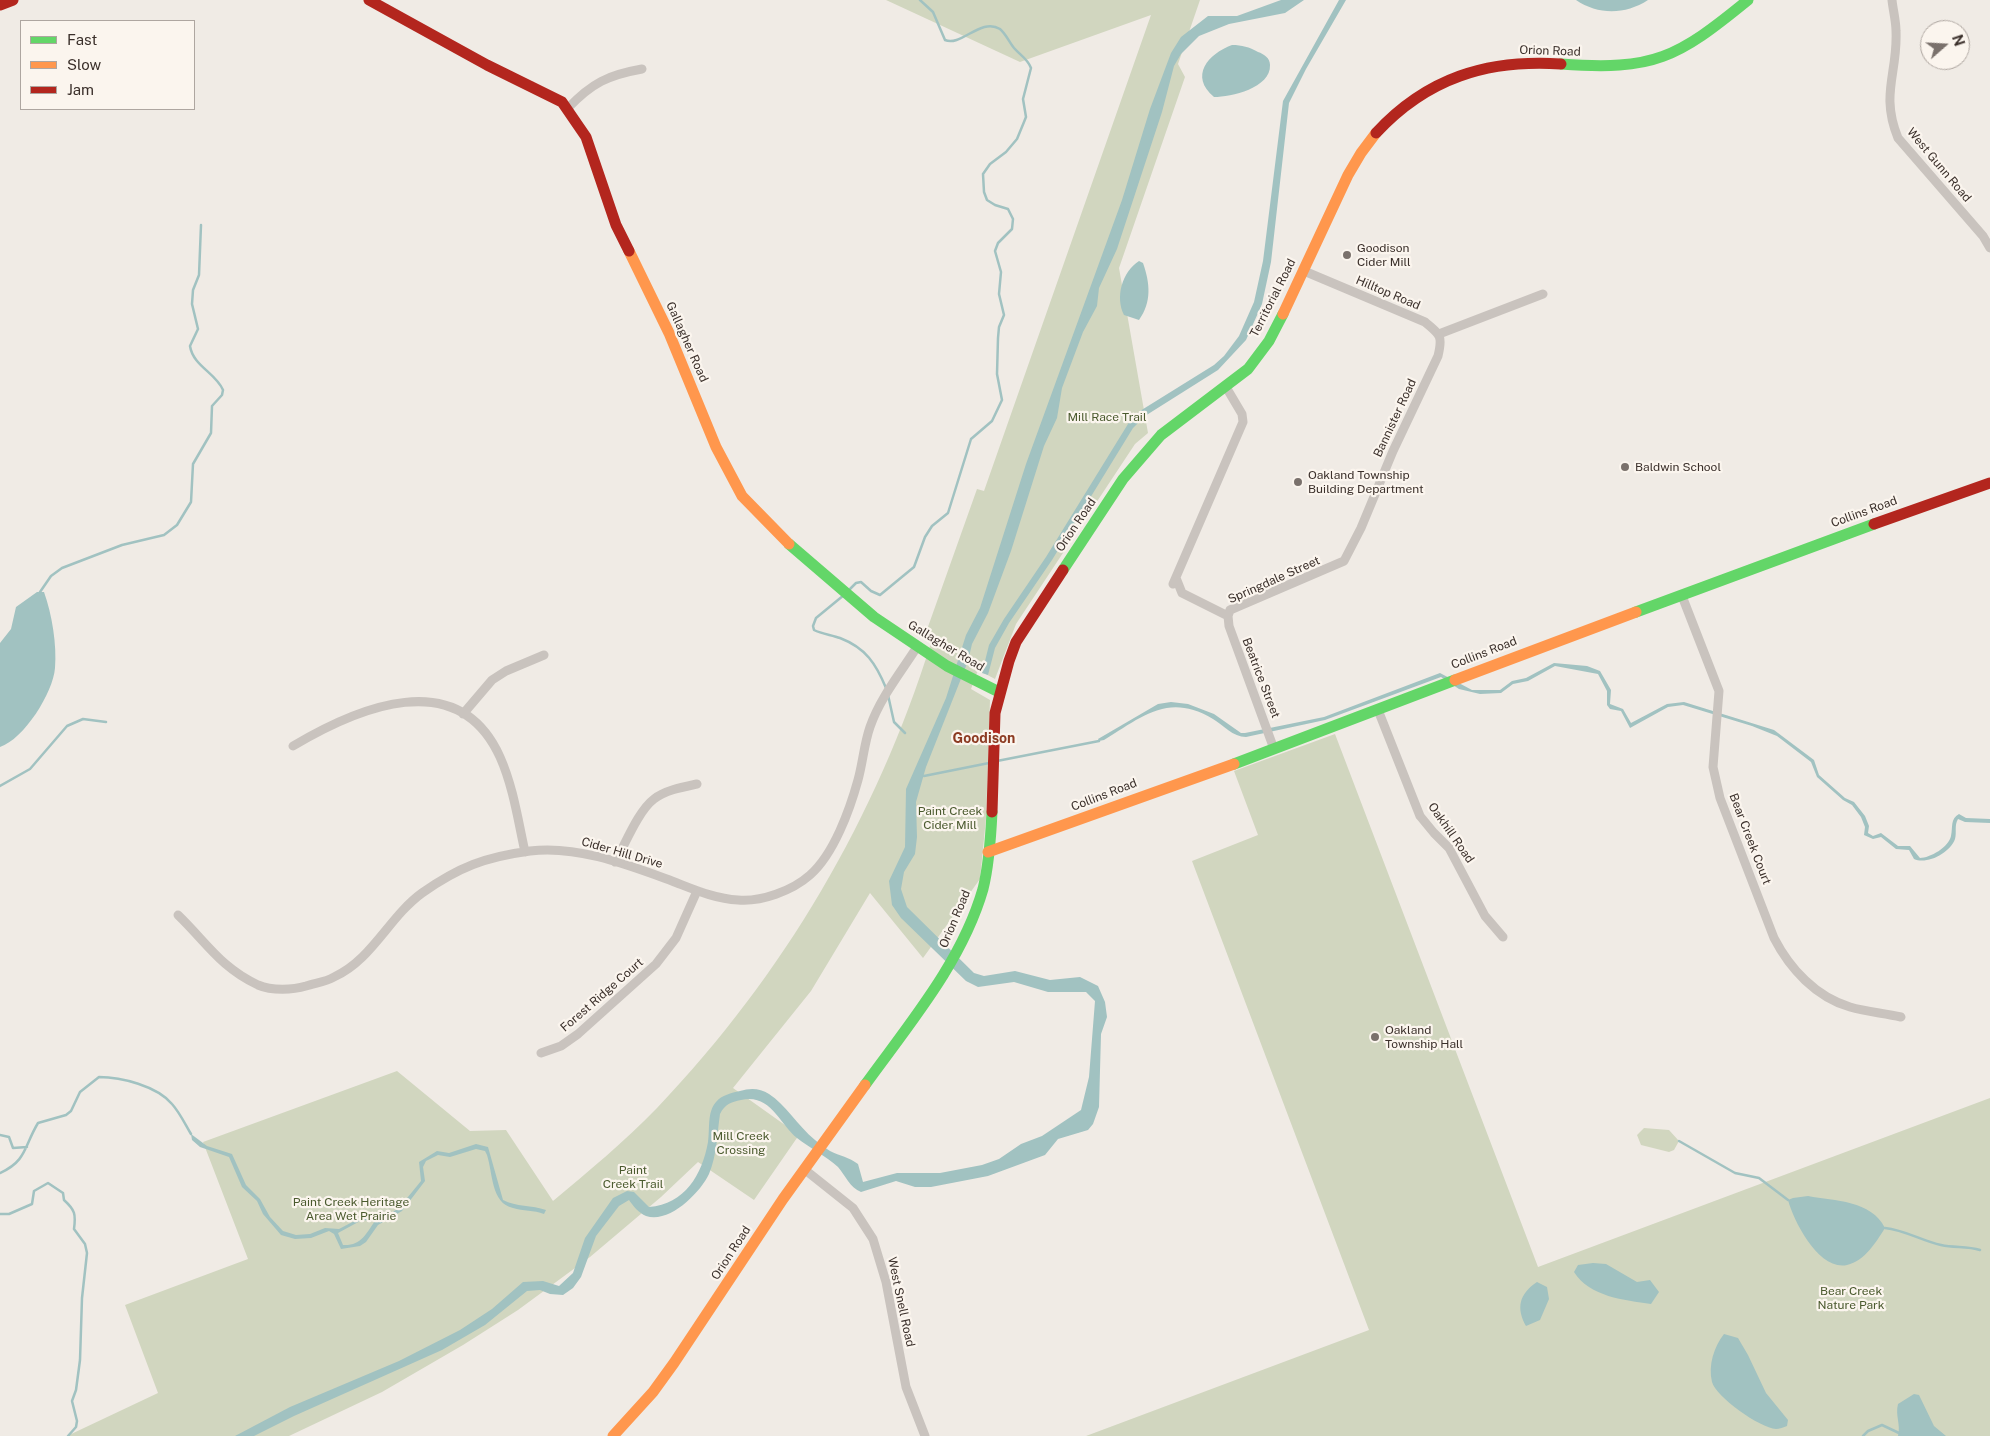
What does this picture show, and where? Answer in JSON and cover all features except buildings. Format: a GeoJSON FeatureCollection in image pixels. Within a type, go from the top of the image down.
{"type":"FeatureCollection","features":[{"type":"Feature","properties":{"kind":"street"},"geometry":{"type":"LineString","coordinates":[[0,4],[13,0]]}},
{"type":"Feature","properties":{"kind":"street","name":"Gallagher Road"},"geometry":{"type":"LineString","coordinates":[[369,0],[487,65],[550,94],[568,108],[586,137],[616,225],[669,334],[718,452],[742,496],[779,536],[874,617],[947,666],[1000,692]]}},
{"type":"Feature","properties":{"kind":"street","name":"Orion Road"},"geometry":{"type":"LineString","coordinates":[[1360,152],[1398,111],[1414,98],[1445,81],[1476,70],[1515,64],[1602,67],[1642,64],[1679,51],[1748,0]]}},
{"type":"Feature","properties":{"kind":"street","name":"West Gunn Road"},"geometry":{"type":"LineString","coordinates":[[1892,0],[1896,31],[1888,100],[1894,130],[1898,138],[1983,236],[1990,248]]}},
{"type":"Feature","properties":{"kind":"street"},"geometry":{"type":"LineString","coordinates":[[568,108],[584,92],[601,80],[617,74],[642,69]]}},
{"type":"Feature","properties":{"kind":"street","name":"Territorial Road"},"geometry":{"type":"LineString","coordinates":[[1226,386],[1248,369],[1269,341],[1304,271],[1331,208],[1360,152]]}},
{"type":"Feature","properties":{"kind":"street","name":"Hilltop Road"},"geometry":{"type":"LineString","coordinates":[[1304,271],[1425,322],[1439,334]]}},
{"type":"Feature","properties":{"kind":"street"},"geometry":{"type":"LineString","coordinates":[[1439,334],[1543,294]]}},
{"type":"Feature","properties":{"kind":"street","name":"Bannister Road"},"geometry":{"type":"LineString","coordinates":[[1368,512],[1393,451],[1438,356],[1442,340],[1439,334]]}},
{"type":"Feature","properties":{"kind":"street","name":"Orion Road"},"geometry":{"type":"LineString","coordinates":[[614,1436],[653,1392],[674,1363],[804,1169],[947,969],[958,949],[982,888],[992,816],[993,745],[1000,692],[1016,642],[1123,479],[1161,435],[1226,386]]}},
{"type":"Feature","properties":{"kind":"street","name":"Springdale Street"},"geometry":{"type":"LineString","coordinates":[[1226,386],[1242,414],[1243,422],[1174,581],[1182,593],[1228,616],[1230,610],[1344,561],[1368,512]]}},
{"type":"Feature","properties":{"kind":"street","name":"Collins Road"},"geometry":{"type":"LineString","coordinates":[[988,852],[1274,749],[1534,649],[1682,596],[1809,547],[1990,483]]}},
{"type":"Feature","properties":{"kind":"street","name":"Bear Creek Court"},"geometry":{"type":"LineString","coordinates":[[1682,596],[1719,691],[1713,767],[1720,798],[1780,950],[1805,980],[1822,994],[1848,1007],[1900,1017]]}},
{"type":"Feature","properties":{"kind":"street","name":"Beatrice Street"},"geometry":{"type":"LineString","coordinates":[[1228,616],[1228,626],[1274,749]]}},
{"type":"Feature","properties":{"kind":"street","name":"Cider Hill Drive"},"geometry":{"type":"LineString","coordinates":[[178,915],[197,934],[208,950],[230,969],[260,986],[294,989],[334,978],[361,959],[407,906],[420,894],[456,871],[496,856],[525,852],[567,851],[615,862],[697,890],[736,900],[754,900],[775,894],[810,875],[836,838],[859,778],[870,725],[888,690],[917,647]]}},
{"type":"Feature","properties":{"kind":"street"},"geometry":{"type":"LineString","coordinates":[[463,714],[492,680],[506,671],[544,655]]}},
{"type":"Feature","properties":{"kind":"street"},"geometry":{"type":"LineString","coordinates":[[294,746],[329,725],[393,702],[429,702],[452,708],[463,714],[485,732],[499,755],[507,775],[525,852]]}},
{"type":"Feature","properties":{"kind":"street","name":"Oakhill Road"},"geometry":{"type":"LineString","coordinates":[[1378,710],[1420,816],[1449,848],[1485,916],[1502,937]]}},
{"type":"Feature","properties":{"kind":"street"},"geometry":{"type":"LineString","coordinates":[[615,862],[643,810],[654,800],[675,789],[698,784]]}},
{"type":"Feature","properties":{"kind":"street","name":"Forest Ridge Court"},"geometry":{"type":"LineString","coordinates":[[541,1053],[561,1046],[578,1034],[656,964],[676,938],[697,890]]}},
{"type":"Feature","properties":{"kind":"street","name":"West Snell Road"},"geometry":{"type":"LineString","coordinates":[[804,1169],[853,1208],[872,1239],[886,1282],[906,1387],[925,1436]]}},
{"type":"Feature","properties":{"kind":"green space"},"geometry":{"type":"Polygon","coordinates":[[[886,0],[1200,0],[1178,64],[1185,77],[1119,268],[1148,433],[1135,444],[1016,624],[995,679],[978,670],[971,689],[990,700],[986,818],[980,879],[923,958],[870,893],[811,991],[733,1088],[799,1135],[754,1200],[698,1162],[661,1197],[590,1257],[518,1310],[463,1345],[382,1392],[289,1436],[67,1436],[158,1393],[125,1305],[248,1259],[203,1142],[397,1071],[470,1131],[506,1130],[553,1201],[645,1120],[703,1057],[746,1004],[785,949],[821,891],[854,832],[883,771],[909,708],[931,643],[924,638],[977,489],[984,491],[1151,15],[1020,62],[886,0]]]}},
{"type":"Feature","properties":{"kind":"green space","name":"Bear Creek Nature Park"},"geometry":{"type":"Polygon","coordinates":[[[1335,734],[1538,1267],[1990,1098],[1990,1436],[1086,1436],[1369,1330],[1192,861],[1258,835],[1234,771],[1335,734]]]}},
{"type":"Feature","properties":{"kind":"green space"},"geometry":{"type":"Polygon","coordinates":[[[1644,1128],[1669,1130],[1679,1141],[1674,1150],[1669,1152],[1641,1145],[1637,1135],[1644,1128]]]}},
{"type":"Feature","properties":{"kind":"water"},"geometry":{"type":"Polygon","coordinates":[[[1281,0],[1304,0],[1285,13],[1229,24],[1199,36],[1181,54],[1174,66],[1162,112],[1117,249],[1099,288],[1097,306],[1083,332],[1062,388],[1057,418],[1044,446],[1011,551],[988,613],[972,644],[968,661],[926,767],[916,802],[917,837],[915,854],[904,872],[901,889],[907,907],[974,973],[984,976],[1015,971],[1050,980],[1080,977],[1098,986],[1105,1002],[1107,1017],[1101,1034],[1099,1107],[1093,1124],[1088,1130],[1058,1139],[1045,1155],[988,1176],[931,1187],[915,1187],[896,1181],[861,1192],[851,1184],[838,1167],[797,1138],[767,1105],[751,1099],[731,1103],[720,1114],[712,1167],[699,1190],[674,1211],[655,1217],[646,1216],[641,1213],[629,1200],[619,1206],[596,1236],[581,1277],[573,1288],[563,1295],[550,1294],[540,1290],[527,1291],[485,1325],[442,1350],[294,1416],[254,1436],[235,1436],[290,1407],[399,1361],[460,1330],[492,1309],[523,1282],[543,1281],[559,1286],[573,1273],[585,1238],[613,1198],[627,1191],[634,1192],[649,1207],[662,1205],[682,1194],[690,1186],[705,1154],[713,1106],[727,1095],[751,1089],[769,1094],[781,1103],[819,1143],[830,1151],[858,1164],[863,1182],[897,1173],[940,1173],[982,1165],[999,1159],[1021,1144],[1042,1136],[1081,1110],[1089,1077],[1095,1001],[1086,992],[1048,992],[1014,982],[978,987],[966,981],[901,918],[892,905],[889,881],[905,847],[906,789],[946,698],[966,635],[980,608],[1026,464],[1122,200],[1150,109],[1171,53],[1181,37],[1208,16],[1237,16],[1281,0]]]}},
{"type":"Feature","properties":{"kind":"water"},"geometry":{"type":"Polygon","coordinates":[[[1339,0],[1346,0],[1306,69],[1289,103],[1271,262],[1262,304],[1246,340],[1218,370],[1145,416],[1133,428],[1052,560],[1009,623],[995,648],[988,675],[982,673],[989,645],[1004,619],[1046,557],[1128,424],[1140,411],[1214,365],[1224,356],[1239,336],[1254,302],[1263,261],[1283,101],[1339,0]]]}},
{"type":"Feature","properties":{"kind":"water"},"geometry":{"type":"Polygon","coordinates":[[[1576,0],[1648,0],[1621,11],[1602,11],[1576,0]]]}},
{"type":"Feature","properties":{"kind":"water"},"geometry":{"type":"Polygon","coordinates":[[[1232,45],[1248,48],[1268,58],[1270,63],[1269,73],[1264,80],[1249,90],[1214,97],[1207,89],[1202,74],[1209,60],[1223,49],[1232,45]]]}},
{"type":"Feature","properties":{"kind":"water"},"geometry":{"type":"Polygon","coordinates":[[[1139,261],[1143,263],[1145,270],[1148,299],[1139,320],[1124,315],[1121,308],[1120,293],[1124,278],[1139,261]]]}},
{"type":"Feature","properties":{"kind":"water"},"geometry":{"type":"Polygon","coordinates":[[[37,592],[44,592],[52,620],[55,640],[53,678],[49,690],[36,714],[18,735],[0,747],[0,643],[11,629],[16,607],[37,592]]]}},
{"type":"Feature","properties":{"kind":"water"},"geometry":{"type":"Polygon","coordinates":[[[1554,663],[1587,666],[1600,671],[1611,690],[1610,704],[1623,709],[1631,723],[1667,704],[1684,702],[1774,730],[1814,760],[1819,775],[1845,798],[1854,802],[1865,816],[1869,826],[1868,833],[1873,836],[1881,833],[1898,846],[1910,846],[1920,858],[1934,854],[1947,844],[1950,840],[1953,821],[1959,814],[1966,818],[1990,819],[1990,823],[1965,822],[1958,819],[1955,839],[1948,849],[1931,859],[1914,859],[1909,850],[1896,849],[1881,837],[1873,839],[1864,835],[1865,827],[1861,817],[1852,805],[1843,800],[1817,777],[1811,762],[1777,736],[1752,726],[1683,705],[1668,707],[1630,728],[1621,711],[1610,709],[1607,705],[1607,691],[1598,674],[1555,666],[1528,681],[1513,684],[1501,693],[1480,694],[1459,689],[1441,677],[1325,720],[1246,737],[1232,733],[1213,719],[1197,711],[1169,708],[1143,716],[1104,740],[1099,741],[1098,739],[1158,704],[1171,702],[1188,704],[1214,714],[1241,733],[1245,733],[1324,717],[1440,673],[1472,690],[1500,690],[1512,681],[1526,678],[1554,663]]]}},
{"type":"Feature","properties":{"kind":"water"},"geometry":{"type":"Polygon","coordinates":[[[191,1134],[207,1146],[232,1154],[246,1185],[260,1199],[270,1217],[283,1231],[296,1235],[310,1234],[325,1228],[339,1229],[362,1217],[380,1219],[388,1215],[399,1208],[421,1181],[419,1162],[437,1151],[449,1153],[476,1144],[488,1147],[503,1200],[513,1204],[546,1210],[544,1214],[517,1209],[506,1205],[500,1200],[494,1187],[485,1151],[476,1149],[450,1157],[438,1155],[426,1161],[423,1167],[425,1181],[402,1211],[378,1225],[366,1242],[360,1246],[341,1249],[334,1234],[329,1231],[311,1238],[295,1239],[281,1235],[263,1214],[257,1201],[242,1187],[229,1157],[200,1147],[192,1140],[191,1134]],[[362,1220],[338,1233],[343,1245],[354,1244],[359,1241],[366,1235],[375,1221],[362,1220]]]}},
{"type":"Feature","properties":{"kind":"water"},"geometry":{"type":"Polygon","coordinates":[[[1808,1196],[1851,1203],[1862,1207],[1879,1219],[1885,1228],[1865,1255],[1859,1260],[1847,1265],[1837,1265],[1818,1253],[1809,1243],[1791,1209],[1788,1200],[1808,1196]]]}},
{"type":"Feature","properties":{"kind":"water"},"geometry":{"type":"Polygon","coordinates":[[[1606,1264],[1637,1282],[1650,1280],[1659,1292],[1651,1304],[1619,1299],[1598,1292],[1589,1287],[1574,1272],[1578,1265],[1606,1264]]]}},
{"type":"Feature","properties":{"kind":"water"},"geometry":{"type":"Polygon","coordinates":[[[1537,1282],[1547,1287],[1549,1299],[1540,1320],[1526,1326],[1521,1313],[1521,1302],[1526,1291],[1537,1282]]]}},
{"type":"Feature","properties":{"kind":"water"},"geometry":{"type":"Polygon","coordinates":[[[1724,1334],[1738,1338],[1766,1393],[1788,1420],[1787,1426],[1776,1429],[1750,1418],[1721,1396],[1715,1388],[1711,1376],[1711,1363],[1717,1345],[1724,1334]]]}},
{"type":"Feature","properties":{"kind":"water"},"geometry":{"type":"Polygon","coordinates":[[[1914,1394],[1919,1395],[1934,1426],[1946,1436],[1898,1436],[1898,1404],[1914,1394]]]}},
{"type":"Feature","properties":{"kind":"waterway"},"geometry":{"type":"LineString","coordinates":[[848,591],[856,583],[861,582],[871,591],[880,595],[914,567],[925,537],[932,526],[948,513],[971,439],[992,421],[1002,400],[997,374],[999,327],[1004,315],[999,294],[1001,272],[995,251],[998,243],[1012,229],[1013,219],[1008,209],[987,200],[984,192],[983,174],[990,164],[1006,152],[1017,139],[1026,117],[1023,99],[1031,68],[1002,31],[993,26],[978,29],[958,40],[945,40],[933,12],[920,0]]}},
{"type":"Feature","properties":{"kind":"waterway"},"geometry":{"type":"LineString","coordinates":[[40,592],[51,576],[62,568],[122,545],[164,535],[177,525],[191,502],[193,464],[211,433],[212,406],[222,395],[223,390],[220,384],[195,359],[190,346],[198,329],[192,304],[193,290],[199,275],[201,225]]}},
{"type":"Feature","properties":{"kind":"waterway"},"geometry":{"type":"LineString","coordinates":[[844,595],[816,618],[813,626],[814,630],[840,638],[857,647],[874,664],[886,688]]}},
{"type":"Feature","properties":{"kind":"waterway"},"geometry":{"type":"LineString","coordinates":[[888,695],[894,722],[905,733]]}},
{"type":"Feature","properties":{"kind":"waterway"},"geometry":{"type":"LineString","coordinates":[[0,786],[30,769],[67,726],[83,719],[106,722]]}},
{"type":"Feature","properties":{"kind":"waterway"},"geometry":{"type":"LineString","coordinates":[[997,761],[1099,741]]}},
{"type":"Feature","properties":{"kind":"waterway"},"geometry":{"type":"LineString","coordinates":[[924,776],[989,763]]}},
{"type":"Feature","properties":{"kind":"waterway"},"geometry":{"type":"LineString","coordinates":[[0,1173],[20,1158],[38,1123],[66,1115],[71,1111],[80,1092],[99,1077],[128,1081],[157,1092],[175,1107],[191,1134]]}},
{"type":"Feature","properties":{"kind":"waterway"},"geometry":{"type":"LineString","coordinates":[[0,1135],[9,1137],[13,1148],[27,1147]]}},
{"type":"Feature","properties":{"kind":"waterway"},"geometry":{"type":"LineString","coordinates":[[1679,1141],[1735,1173],[1759,1178],[1788,1200]]}},
{"type":"Feature","properties":{"kind":"waterway"},"geometry":{"type":"LineString","coordinates":[[0,1214],[9,1214],[32,1204],[34,1191],[48,1183],[63,1193],[64,1200],[74,1213],[74,1229],[85,1244],[87,1253],[82,1298],[80,1360],[76,1390],[72,1401],[77,1421],[76,1427],[68,1436]]}},
{"type":"Feature","properties":{"kind":"waterway"},"geometry":{"type":"LineString","coordinates":[[1885,1228],[1941,1245],[1980,1250]]}},
{"type":"Feature","properties":{"kind":"waterway"},"geometry":{"type":"LineString","coordinates":[[1863,1436],[1868,1431],[1882,1425],[1899,1433]]}},
{"type":"Feature","properties":{"kind":"traffic: fast"},"geometry":{"type":"LineString","coordinates":[[1561,64],[1619,65],[1642,62],[1663,56],[1682,48],[1702,35],[1748,0]]}},
{"type":"Feature","properties":{"kind":"traffic: fast"},"geometry":{"type":"LineString","coordinates":[[1063,570],[1123,479],[1161,435],[1248,369],[1269,341],[1283,314]]}},
{"type":"Feature","properties":{"kind":"traffic: fast"},"geometry":{"type":"LineString","coordinates":[[1636,612],[1874,524]]}},
{"type":"Feature","properties":{"kind":"traffic: fast"},"geometry":{"type":"LineString","coordinates":[[789,544],[874,617],[947,666],[999,692]]}},
{"type":"Feature","properties":{"kind":"traffic: fast"},"geometry":{"type":"LineString","coordinates":[[1234,764],[1455,680]]}},
{"type":"Feature","properties":{"kind":"traffic: fast"},"geometry":{"type":"LineString","coordinates":[[865,1085],[933,992],[962,942],[974,916],[983,889],[988,861],[992,812]]}},
{"type":"Feature","properties":{"kind":"traffic: slow"},"geometry":{"type":"LineString","coordinates":[[1283,314],[1348,175],[1376,133]]}},
{"type":"Feature","properties":{"kind":"traffic: slow"},"geometry":{"type":"LineString","coordinates":[[629,251],[669,333],[716,447],[742,496],[789,544]]}},
{"type":"Feature","properties":{"kind":"traffic: slow"},"geometry":{"type":"LineString","coordinates":[[1455,680],[1636,612]]}},
{"type":"Feature","properties":{"kind":"traffic: slow"},"geometry":{"type":"LineString","coordinates":[[988,852],[1234,764]]}},
{"type":"Feature","properties":{"kind":"traffic: slow"},"geometry":{"type":"LineString","coordinates":[[613,1436],[653,1392],[674,1363],[783,1199],[865,1085]]}},
{"type":"Feature","properties":{"kind":"traffic: jam"},"geometry":{"type":"LineString","coordinates":[[0,5],[13,0]]}},
{"type":"Feature","properties":{"kind":"traffic: jam"},"geometry":{"type":"LineString","coordinates":[[369,0],[487,65],[562,102],[586,137],[616,225],[629,251]]}},
{"type":"Feature","properties":{"kind":"traffic: jam"},"geometry":{"type":"LineString","coordinates":[[1376,133],[1416,98],[1460,76],[1483,69],[1508,65],[1534,63],[1561,64]]}},
{"type":"Feature","properties":{"kind":"traffic: jam"},"geometry":{"type":"LineString","coordinates":[[1874,524],[1990,483]]}},
{"type":"Feature","properties":{"kind":"traffic: jam"},"geometry":{"type":"LineString","coordinates":[[992,812],[995,713],[1009,661],[1016,642],[1063,570]]}},
{"type":"Feature","properties":{"kind":"place","name":"Goodison Cider Mill"},"geometry":{"type":"Point","coordinates":[1347,255]}},
{"type":"Feature","properties":{"kind":"place","name":"Baldwin School"},"geometry":{"type":"Point","coordinates":[1625,467]}},
{"type":"Feature","properties":{"kind":"place","name":"Oakland Township Building Department"},"geometry":{"type":"Point","coordinates":[1298,482]}},
{"type":"Feature","properties":{"kind":"place","name":"Oakland Township Hall"},"geometry":{"type":"Point","coordinates":[1375,1037]}},
{"type":"Feature","properties":{"kind":"district","name":"Goodison"},"geometry":{"type":"Point","coordinates":[984,739]}},
{"type":"Feature","properties":{"kind":"park label","name":"Mill Race Trail"},"geometry":{"type":"Point","coordinates":[1107,417]}},
{"type":"Feature","properties":{"kind":"park label","name":"Paint Creek Cider Mill"},"geometry":{"type":"Point","coordinates":[950,818]}},
{"type":"Feature","properties":{"kind":"park label","name":"Mill Creek Crossing"},"geometry":{"type":"Point","coordinates":[741,1143]}},
{"type":"Feature","properties":{"kind":"park label","name":"Paint Creek Trail"},"geometry":{"type":"Point","coordinates":[633,1177]}},
{"type":"Feature","properties":{"kind":"park label","name":"Paint Creek Heritage Area Wet Prairie"},"geometry":{"type":"Point","coordinates":[351,1209]}}]}
